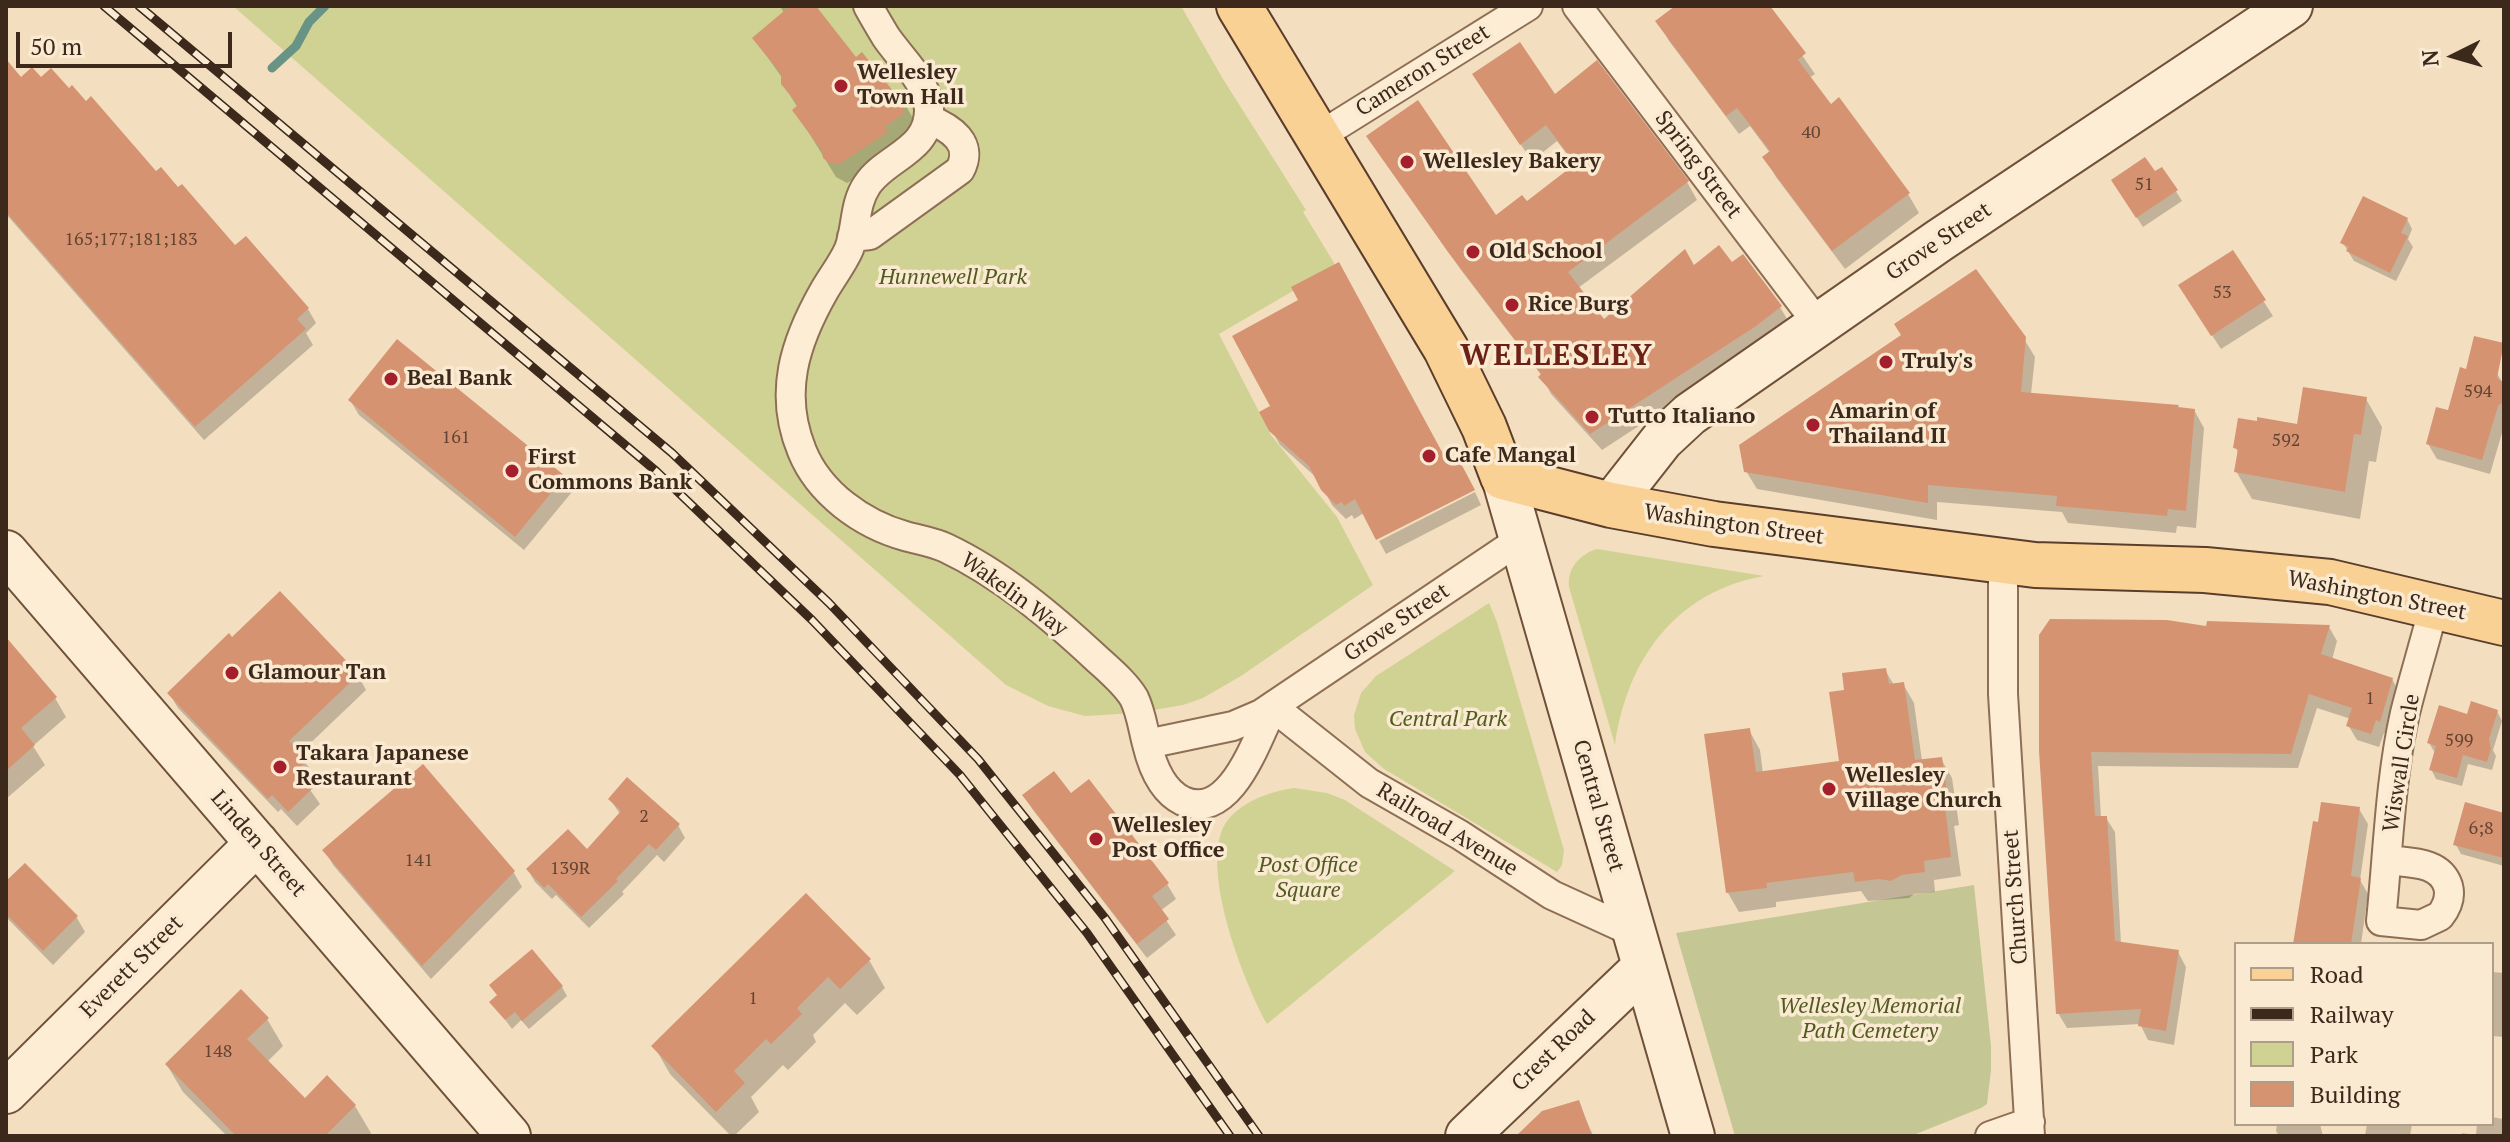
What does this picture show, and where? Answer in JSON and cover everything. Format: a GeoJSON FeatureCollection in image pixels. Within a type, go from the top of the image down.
{"type":"FeatureCollection","features":[{"type":"Feature","properties":{"kind":"main road"},"geometry":{"type":"LineString","coordinates":[[1239,6],[1446,349],[1484,427],[1503,477]]}},
{"type":"Feature","properties":{"kind":"main road","name":"Washington Street"},"geometry":{"type":"LineString","coordinates":[[1503,477],[1611,505],[1714,524],[2035,565],[2205,570],[2330,582],[2504,623]]}},
{"type":"Feature","properties":{"kind":"street"},"geometry":{"type":"LineString","coordinates":[[852,237],[870,235],[960,170],[964,155],[960,139],[946,126],[928,119],[928,103],[922,87],[868,6]]}},
{"type":"Feature","properties":{"kind":"street","name":"Cameron Street"},"geometry":{"type":"LineString","coordinates":[[1318,137],[1528,6]]}},
{"type":"Feature","properties":{"kind":"street","name":"Spring Street"},"geometry":{"type":"LineString","coordinates":[[1577,6],[1818,324]]}},
{"type":"Feature","properties":{"kind":"street","name":"Grove Street"},"geometry":{"type":"LineString","coordinates":[[1611,505],[1679,423],[1818,324],[2291,6]]}},
{"type":"Feature","properties":{"kind":"street","name":"Wakelin Way"},"geometry":{"type":"LineString","coordinates":[[928,119],[916,143],[868,183],[861,198],[848,250],[803,332],[791,370],[791,411],[796,435],[806,461],[826,489],[865,519],[892,532],[938,544],[954,552],[991,574],[1052,619],[1129,691],[1138,708],[1147,744]]}},
{"type":"Feature","properties":{"kind":"street","name":"Central Street"},"geometry":{"type":"LineString","coordinates":[[1503,477],[1693,1136]]}},
{"type":"Feature","properties":{"kind":"street","name":"Grove Street"},"geometry":{"type":"LineString","coordinates":[[1273,707],[1235,782],[1209,804],[1184,801],[1171,792],[1154,766],[1147,744],[1233,726],[1273,707],[1521,539]]}},
{"type":"Feature","properties":{"kind":"street","name":"Linden Street"},"geometry":{"type":"LineString","coordinates":[[6,552],[509,1136]]}},
{"type":"Feature","properties":{"kind":"street","name":"Church Street"},"geometry":{"type":"LineString","coordinates":[[2003,561],[2003,694],[2030,1129]]}},
{"type":"Feature","properties":{"kind":"street","name":"Wiswall Circle"},"geometry":{"type":"LineString","coordinates":[[2388,860],[2434,868],[2444,878],[2449,897],[2440,916],[2426,924],[2381,921],[2388,860],[2405,713],[2434,606]]}},
{"type":"Feature","properties":{"kind":"street","name":"Railroad Avenue"},"geometry":{"type":"LineString","coordinates":[[1273,707],[1369,783],[1436,821],[1638,950]]}},
{"type":"Feature","properties":{"kind":"street","name":"Everett Street"},"geometry":{"type":"LineString","coordinates":[[6,1092],[257,843]]}},
{"type":"Feature","properties":{"kind":"street","name":"Crest Road"},"geometry":{"type":"LineString","coordinates":[[1467,1136],[1638,950]]}},
{"type":"Feature","properties":{"kind":"street"},"geometry":{"type":"LineString","coordinates":[[1990,1136],[2030,1129]]}},
{"type":"Feature","properties":{"kind":"green space","name":"Hunnewell Park"},"geometry":{"type":"Polygon","coordinates":[[[233,6],[1181,6],[1306,210],[1303,212],[1336,266],[1219,334],[1271,435],[1337,517],[1373,585],[1241,676],[1203,698],[1183,705],[1136,713],[1085,716],[1048,706],[1006,685],[233,6]]]}},
{"type":"Feature","properties":{"kind":"green space"},"geometry":{"type":"Polygon","coordinates":[[[1597,549],[1764,576],[1733,584],[1705,597],[1681,614],[1661,635],[1644,658],[1631,685],[1615,745],[1569,587],[1570,574],[1576,563],[1585,554],[1597,549]]]}},
{"type":"Feature","properties":{"kind":"green space","name":"Central Park"},"geometry":{"type":"Polygon","coordinates":[[[1489,603],[1564,850],[1562,865],[1557,872],[1384,769],[1365,752],[1355,729],[1354,715],[1361,693],[1376,676],[1489,603]]]}},
{"type":"Feature","properties":{"kind":"green space","name":"Post Office Square"},"geometry":{"type":"Polygon","coordinates":[[[1294,788],[1327,793],[1345,800],[1455,871],[1267,1024],[1247,982],[1228,925],[1217,868],[1218,844],[1225,824],[1246,804],[1265,795],[1294,788]]]}},
{"type":"Feature","properties":{"kind":"green space","name":"Wellesley Memorial Path Cemetery"},"geometry":{"type":"Polygon","coordinates":[[[1974,885],[1991,1046],[1987,1104],[1911,1136],[1735,1136],[1676,933],[1974,885]]]}},
{"type":"Feature","properties":{"kind":"building","name":"Wellesley Town Hall"},"geometry":{"type":"Polygon","coordinates":[[[790,6],[816,6],[856,57],[862,52],[905,102],[903,114],[885,127],[888,132],[839,164],[831,164],[823,158],[822,151],[792,110],[798,105],[781,84],[781,74],[752,38],[790,6]]]}},
{"type":"Feature","properties":{"kind":"building"},"geometry":{"type":"Polygon","coordinates":[[[1675,6],[1770,6],[1806,53],[1798,60],[1831,104],[1839,97],[1910,193],[1832,251],[1762,157],[1770,151],[1737,108],[1726,116],[1655,21],[1675,6]]]}},
{"type":"Feature","properties":{"kind":"building"},"geometry":{"type":"Polygon","coordinates":[[[1520,42],[1555,94],[1597,60],[1689,181],[1568,272],[1604,319],[1685,249],[1694,265],[1719,245],[1732,262],[1743,254],[1782,306],[1590,434],[1538,377],[1541,374],[1448,252],[1366,136],[1418,100],[1496,215],[1522,195],[1527,201],[1575,164],[1546,125],[1520,145],[1472,74],[1520,42]]]}},
{"type":"Feature","properties":{"kind":"building"},"geometry":{"type":"Polygon","coordinates":[[[6,59],[21,77],[32,67],[41,77],[51,68],[86,101],[91,96],[156,171],[161,167],[178,187],[182,184],[235,245],[246,236],[309,308],[297,319],[306,329],[195,427],[6,212],[6,59]]]}},
{"type":"Feature","properties":{"kind":"building"},"geometry":{"type":"Polygon","coordinates":[[[2145,157],[2155,171],[2162,167],[2178,190],[2136,218],[2111,180],[2145,157]]]}},
{"type":"Feature","properties":{"kind":"building"},"geometry":{"type":"Polygon","coordinates":[[[2363,196],[2408,218],[2401,233],[2408,236],[2390,273],[2346,251],[2349,247],[2340,243],[2363,196]]]}},
{"type":"Feature","properties":{"kind":"building"},"geometry":{"type":"Polygon","coordinates":[[[2233,250],[2266,300],[2211,336],[2178,285],[2233,250]]]}},
{"type":"Feature","properties":{"kind":"building"},"geometry":{"type":"Polygon","coordinates":[[[1339,262],[1447,461],[1457,456],[1475,490],[1376,540],[1355,499],[1344,506],[1342,502],[1336,505],[1321,490],[1309,466],[1269,431],[1259,412],[1270,406],[1232,336],[1298,300],[1291,287],[1339,262]]]}},
{"type":"Feature","properties":{"kind":"building"},"geometry":{"type":"Polygon","coordinates":[[[1976,269],[2026,337],[2021,392],[2179,405],[2195,409],[2186,511],[2168,509],[2167,516],[2056,506],[2057,496],[1928,485],[1928,503],[1744,472],[1739,445],[1901,335],[1894,324],[1976,269]]]}},
{"type":"Feature","properties":{"kind":"building"},"geometry":{"type":"Polygon","coordinates":[[[2474,336],[2504,343],[2497,378],[2504,383],[2504,401],[2498,406],[2482,460],[2426,444],[2436,407],[2448,410],[2460,367],[2466,369],[2474,336]]]}},
{"type":"Feature","properties":{"kind":"building"},"geometry":{"type":"Polygon","coordinates":[[[397,339],[565,476],[515,537],[348,400],[397,339]]]}},
{"type":"Feature","properties":{"kind":"building"},"geometry":{"type":"Polygon","coordinates":[[[2303,387],[2367,397],[2361,435],[2354,434],[2345,492],[2234,472],[2238,449],[2233,448],[2238,418],[2257,421],[2257,417],[2297,424],[2303,387]]]}},
{"type":"Feature","properties":{"kind":"building"},"geometry":{"type":"Polygon","coordinates":[[[280,591],[359,674],[289,741],[308,760],[296,771],[313,788],[288,812],[272,795],[268,799],[167,693],[229,633],[232,637],[280,591]]]}},
{"type":"Feature","properties":{"kind":"building"},"geometry":{"type":"Polygon","coordinates":[[[2050,619],[2167,620],[2206,626],[2207,621],[2330,625],[2321,654],[2393,678],[2380,722],[2376,720],[2371,734],[2346,726],[2352,708],[2309,694],[2291,754],[2091,752],[2095,816],[2107,816],[2115,941],[2179,950],[2166,1031],[2138,1026],[2141,1009],[2056,1014],[2039,751],[2039,635],[2050,619]]]}},
{"type":"Feature","properties":{"kind":"building"},"geometry":{"type":"Polygon","coordinates":[[[6,637],[57,697],[21,728],[35,745],[6,771],[6,637]]]}},
{"type":"Feature","properties":{"kind":"building","name":"Wellesley Village Church"},"geometry":{"type":"Polygon","coordinates":[[[1886,668],[1889,684],[1904,682],[1915,760],[1942,757],[1949,806],[1945,806],[1951,857],[1924,861],[1925,872],[1902,875],[1891,881],[1855,882],[1853,872],[1766,883],[1767,888],[1726,893],[1704,734],[1750,728],[1756,772],[1839,761],[1829,692],[1844,690],[1842,673],[1886,668]]]}},
{"type":"Feature","properties":{"kind":"building"},"geometry":{"type":"Polygon","coordinates":[[[2471,701],[2498,710],[2489,739],[2491,749],[2487,762],[2463,755],[2457,778],[2429,770],[2436,746],[2427,743],[2439,705],[2467,714],[2471,701]]]}},
{"type":"Feature","properties":{"kind":"building"},"geometry":{"type":"Polygon","coordinates":[[[423,764],[515,871],[422,966],[322,850],[423,764]]]}},
{"type":"Feature","properties":{"kind":"building","name":"Wellesley Post Office"},"geometry":{"type":"Polygon","coordinates":[[[1054,771],[1071,793],[1089,779],[1169,883],[1152,896],[1169,919],[1137,944],[1022,795],[1054,771]]]}},
{"type":"Feature","properties":{"kind":"building"},"geometry":{"type":"Polygon","coordinates":[[[627,777],[680,824],[656,850],[649,844],[616,879],[618,881],[581,917],[548,884],[544,888],[526,869],[568,829],[587,849],[621,811],[608,799],[627,777]]]}},
{"type":"Feature","properties":{"kind":"building"},"geometry":{"type":"Polygon","coordinates":[[[2321,802],[2360,807],[2351,876],[2361,878],[2351,942],[2293,942],[2313,821],[2318,822],[2321,802]]]}},
{"type":"Feature","properties":{"kind":"building"},"geometry":{"type":"Polygon","coordinates":[[[2465,802],[2504,813],[2504,858],[2453,845],[2465,802]]]}},
{"type":"Feature","properties":{"kind":"building"},"geometry":{"type":"Polygon","coordinates":[[[25,863],[78,916],[43,951],[6,914],[6,881],[25,863]]]}},
{"type":"Feature","properties":{"kind":"building"},"geometry":{"type":"Polygon","coordinates":[[[806,893],[871,959],[840,989],[828,977],[797,1008],[802,1014],[771,1044],[766,1039],[734,1071],[745,1083],[716,1112],[651,1046],[806,893]]]}},
{"type":"Feature","properties":{"kind":"building"},"geometry":{"type":"Polygon","coordinates":[[[532,949],[563,986],[522,1021],[515,1012],[505,1020],[489,1002],[497,995],[489,985],[532,949]]]}},
{"type":"Feature","properties":{"kind":"building"},"geometry":{"type":"Polygon","coordinates":[[[241,989],[269,1018],[247,1039],[305,1098],[327,1075],[356,1105],[325,1136],[236,1136],[165,1064],[241,989]]]}},
{"type":"Feature","properties":{"kind":"building"},"geometry":{"type":"Polygon","coordinates":[[[1579,1100],[1592,1136],[1516,1136],[1542,1111],[1579,1100]]]}},
{"type":"Feature","properties":{"kind":"waterway"},"geometry":{"type":"LineString","coordinates":[[272,68],[296,46],[309,22],[325,6]]}},
{"type":"Feature","properties":{"kind":"railway"},"geometry":{"type":"LineString","coordinates":[[104,6],[656,471],[812,620],[960,775],[1087,933],[1230,1136]]}},
{"type":"Feature","properties":{"kind":"railway"},"geometry":{"type":"LineString","coordinates":[[139,6],[672,453],[829,603],[978,759],[1105,918],[1259,1136]]}},
{"type":"Feature","properties":{"kind":"place","name":"Wellesley Town Hall"},"geometry":{"type":"Point","coordinates":[841,86]}},
{"type":"Feature","properties":{"kind":"place","name":"Wellesley Bakery"},"geometry":{"type":"Point","coordinates":[1407,162]}},
{"type":"Feature","properties":{"kind":"place","name":"Old School"},"geometry":{"type":"Point","coordinates":[1473,252]}},
{"type":"Feature","properties":{"kind":"place","name":"Rice Burg"},"geometry":{"type":"Point","coordinates":[1512,305]}},
{"type":"Feature","properties":{"kind":"place","name":"Truly's"},"geometry":{"type":"Point","coordinates":[1886,362]}},
{"type":"Feature","properties":{"kind":"place","name":"Beal Bank"},"geometry":{"type":"Point","coordinates":[391,379]}},
{"type":"Feature","properties":{"kind":"place","name":"Tutto Italiano"},"geometry":{"type":"Point","coordinates":[1592,417]}},
{"type":"Feature","properties":{"kind":"place","name":"Amarin of Thailand II"},"geometry":{"type":"Point","coordinates":[1813,425]}},
{"type":"Feature","properties":{"kind":"place","name":"Cafe Mangal"},"geometry":{"type":"Point","coordinates":[1429,456]}},
{"type":"Feature","properties":{"kind":"place","name":"First Commons Bank"},"geometry":{"type":"Point","coordinates":[512,471]}},
{"type":"Feature","properties":{"kind":"place","name":"Glamour Tan"},"geometry":{"type":"Point","coordinates":[232,673]}},
{"type":"Feature","properties":{"kind":"place","name":"Takara Japanese Restaurant"},"geometry":{"type":"Point","coordinates":[280,767]}},
{"type":"Feature","properties":{"kind":"place","name":"Wellesley Village Church"},"geometry":{"type":"Point","coordinates":[1829,789]}},
{"type":"Feature","properties":{"kind":"place","name":"Wellesley Post Office"},"geometry":{"type":"Point","coordinates":[1096,839]}},
{"type":"Feature","properties":{"kind":"district","name":"WELLESLEY"},"geometry":{"type":"Point","coordinates":[1557,356]}}]}
